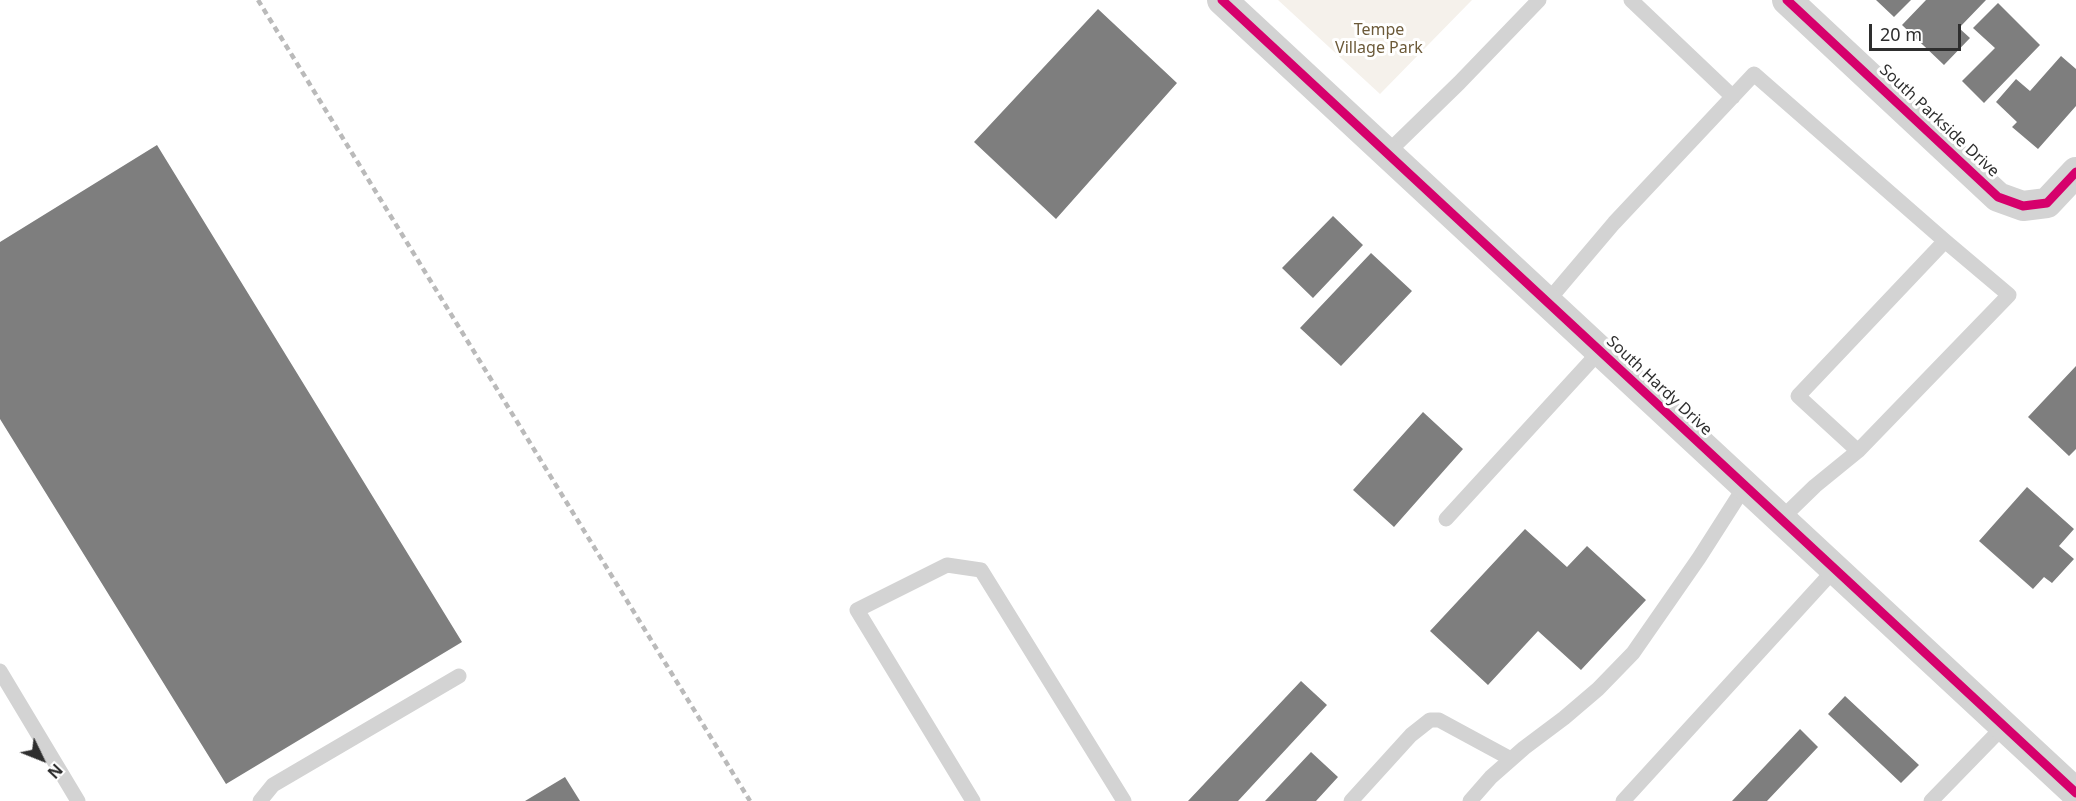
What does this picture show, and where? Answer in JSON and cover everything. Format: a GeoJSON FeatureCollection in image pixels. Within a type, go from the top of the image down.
{"type":"FeatureCollection","features":[{"type":"Feature","properties":{"kind":"street","name":"South Hardy Drive"},"geometry":{"type":"LineString","coordinates":[[1222,0],[2076,793]]}},
{"type":"Feature","properties":{"kind":"street","name":"South Parkside Drive"},"geometry":{"type":"LineString","coordinates":[[1787,0],[1998,197],[2023,206],[2047,203],[2076,172]]}},
{"type":"Feature","properties":{"kind":"lane"},"geometry":{"type":"LineString","coordinates":[[1387,153],[1539,0]]}},
{"type":"Feature","properties":{"kind":"lane"},"geometry":{"type":"LineString","coordinates":[[1631,0],[1733,97]]}},
{"type":"Feature","properties":{"kind":"lane"},"geometry":{"type":"LineString","coordinates":[[1547,302],[1614,223],[1754,74],[2010,295],[1858,451],[1815,486],[1781,519]]}},
{"type":"Feature","properties":{"kind":"lane"},"geometry":{"type":"LineString","coordinates":[[1858,451],[1798,396],[1945,241]]}},
{"type":"Feature","properties":{"kind":"lane"},"geometry":{"type":"LineString","coordinates":[[1446,519],[1600,351]]}},
{"type":"Feature","properties":{"kind":"lane"},"geometry":{"type":"LineString","coordinates":[[1470,801],[1491,777],[1598,689],[1633,653],[1699,558],[1745,486]]}},
{"type":"Feature","properties":{"kind":"lane"},"geometry":{"type":"LineString","coordinates":[[973,801],[857,610],[947,565],[981,570],[1124,801]]}},
{"type":"Feature","properties":{"kind":"lane"},"geometry":{"type":"LineString","coordinates":[[1623,801],[1835,569]]}},
{"type":"Feature","properties":{"kind":"lane"},"geometry":{"type":"LineString","coordinates":[[0,671],[78,801]]}},
{"type":"Feature","properties":{"kind":"lane"},"geometry":{"type":"LineString","coordinates":[[260,801],[273,785],[459,676]]}},
{"type":"Feature","properties":{"kind":"lane"},"geometry":{"type":"LineString","coordinates":[[1351,801],[1411,735],[1430,720],[1439,720],[1511,759]]}},
{"type":"Feature","properties":{"kind":"lane"},"geometry":{"type":"LineString","coordinates":[[1931,801],[2004,726]]}},
{"type":"Feature","properties":{"kind":"green space","name":"Tempe Village Park"},"geometry":{"type":"Polygon","coordinates":[[[1278,0],[1472,0],[1380,94],[1278,0]]]}},
{"type":"Feature","properties":{"kind":"building"},"geometry":{"type":"Polygon","coordinates":[[[1876,0],[1911,0],[1894,17],[1876,0]]]}},
{"type":"Feature","properties":{"kind":"building"},"geometry":{"type":"Polygon","coordinates":[[[1926,0],[1986,0],[1959,28],[1970,38],[1944,65],[1902,25],[1926,0]]]}},
{"type":"Feature","properties":{"kind":"building"},"geometry":{"type":"Polygon","coordinates":[[[1998,3],[2040,45],[1984,103],[1962,81],[1995,48],[1973,28],[1998,3]]]}},
{"type":"Feature","properties":{"kind":"building"},"geometry":{"type":"Polygon","coordinates":[[[1098,9],[1177,83],[1056,219],[974,142],[1098,9]]]}},
{"type":"Feature","properties":{"kind":"building"},"geometry":{"type":"Polygon","coordinates":[[[2061,56],[2076,69],[2076,106],[2038,149],[2012,127],[2017,122],[1996,102],[2016,79],[2030,91],[2061,56]]]}},
{"type":"Feature","properties":{"kind":"building"},"geometry":{"type":"Polygon","coordinates":[[[157,145],[462,642],[226,784],[0,419],[0,242],[157,145]]]}},
{"type":"Feature","properties":{"kind":"building"},"geometry":{"type":"Polygon","coordinates":[[[1333,216],[1363,245],[1313,298],[1282,268],[1333,216]]]}},
{"type":"Feature","properties":{"kind":"building"},"geometry":{"type":"Polygon","coordinates":[[[1371,253],[1412,291],[1341,366],[1300,328],[1371,253]]]}},
{"type":"Feature","properties":{"kind":"building"},"geometry":{"type":"Polygon","coordinates":[[[2076,366],[2076,449],[2069,456],[2028,417],[2076,366]]]}},
{"type":"Feature","properties":{"kind":"building"},"geometry":{"type":"Polygon","coordinates":[[[1423,412],[1463,449],[1394,527],[1353,490],[1423,412]]]}},
{"type":"Feature","properties":{"kind":"building"},"geometry":{"type":"Polygon","coordinates":[[[2027,487],[2074,529],[2059,546],[2074,559],[2052,583],[2044,577],[2033,589],[1979,541],[2027,487]]]}},
{"type":"Feature","properties":{"kind":"building"},"geometry":{"type":"Polygon","coordinates":[[[1525,529],[1567,567],[1587,546],[1646,600],[1581,670],[1538,631],[1488,685],[1430,631],[1525,529]]]}},
{"type":"Feature","properties":{"kind":"building"},"geometry":{"type":"Polygon","coordinates":[[[1301,681],[1327,705],[1238,801],[1188,801],[1301,681]]]}},
{"type":"Feature","properties":{"kind":"building"},"geometry":{"type":"Polygon","coordinates":[[[1845,696],[1919,765],[1901,783],[1828,714],[1845,696]]]}},
{"type":"Feature","properties":{"kind":"building"},"geometry":{"type":"Polygon","coordinates":[[[1800,729],[1818,747],[1767,801],[1732,801],[1800,729]]]}},
{"type":"Feature","properties":{"kind":"building"},"geometry":{"type":"Polygon","coordinates":[[[1311,752],[1338,777],[1316,801],[1265,801],[1311,752]]]}},
{"type":"Feature","properties":{"kind":"building"},"geometry":{"type":"Polygon","coordinates":[[[565,777],[580,801],[525,801],[565,777]]]}},
{"type":"Feature","properties":{"kind":"railway"},"geometry":{"type":"LineString","coordinates":[[258,0],[750,801]]}},
{"type":"Feature","properties":{"kind":"cycle path"},"geometry":{"type":"LineString","coordinates":[[1222,0],[2076,793]]}},
{"type":"Feature","properties":{"kind":"cycle path"},"geometry":{"type":"LineString","coordinates":[[1787,0],[1998,197],[2023,206],[2047,203],[2076,172]]}}]}
